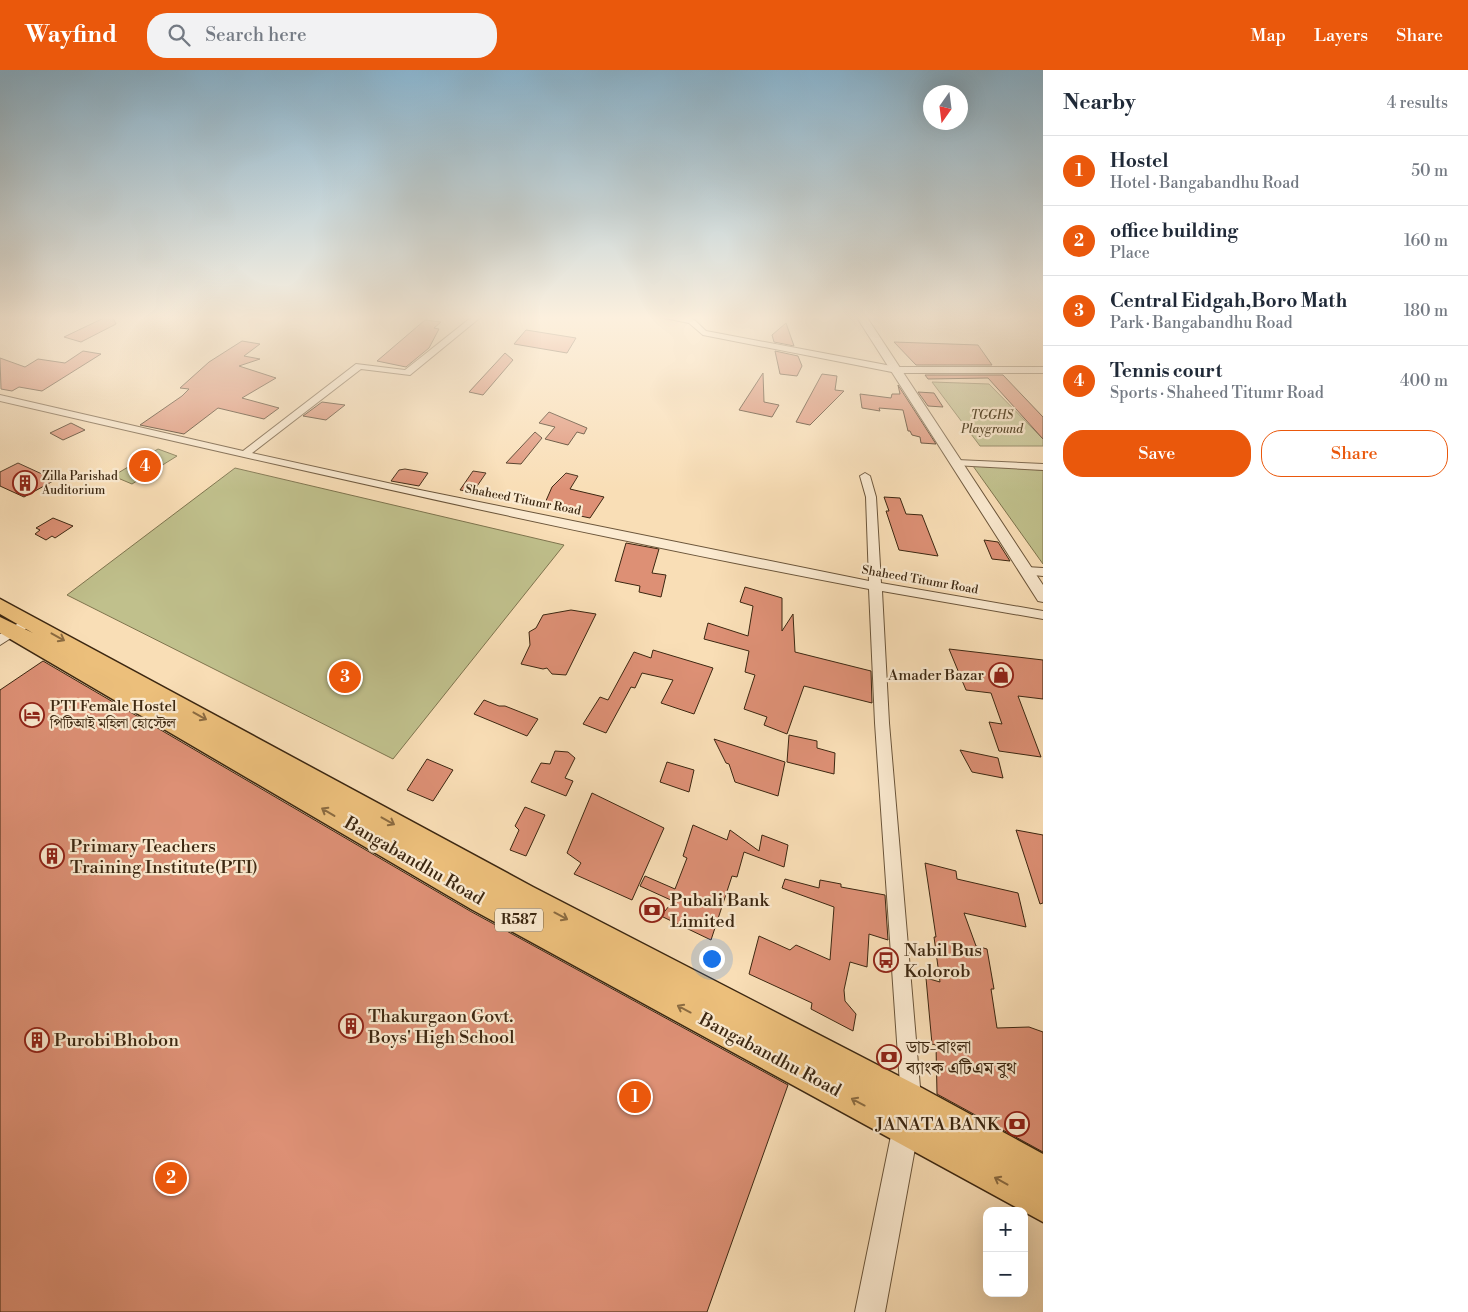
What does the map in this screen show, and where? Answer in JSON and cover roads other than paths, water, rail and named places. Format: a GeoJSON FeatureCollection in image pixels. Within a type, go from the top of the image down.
{"type":"FeatureCollection","features":[{"type":"Feature","properties":{"kind":"main road","name":"Bangabandhu Road"},"geometry":{"type":"LineString","coordinates":[[0,606],[10,629],[272,779],[398,854],[906,1128],[1043,1205]]}},
{"type":"Feature","properties":{"kind":"main road","name":"Bangabandhu Road"},"geometry":{"type":"LineString","coordinates":[[10,629],[911,1099],[1043,1172]]}},
{"type":"Feature","properties":{"kind":"street"},"geometry":{"type":"LineString","coordinates":[[244,455],[349,374]]}},
{"type":"Feature","properties":{"kind":"street"},"geometry":{"type":"LineString","coordinates":[[900,374],[1043,597]]}},
{"type":"Feature","properties":{"kind":"street","name":"Shaheed Titumr Road"},"geometry":{"type":"LineString","coordinates":[[0,398],[244,455],[874,586],[1043,615]]}},
{"type":"Feature","properties":{"kind":"street"},"geometry":{"type":"LineString","coordinates":[[957,463],[1043,467]]}},
{"type":"Feature","properties":{"kind":"street"},"geometry":{"type":"LineString","coordinates":[[864,476],[871,496],[882,722],[911,1099],[870,1312]]}},
{"type":"Feature","properties":{"kind":"street"},"geometry":{"type":"LineString","coordinates":[[1026,571],[1043,572]]}},
{"type":"Feature","properties":{"kind":"place","name":"Tennis court"},"geometry":{"type":"Point","coordinates":[145,466]}},
{"type":"Feature","properties":{"kind":"place","name":"Zilla Parishad Auditorium"},"geometry":{"type":"Point","coordinates":[25,483]}},
{"type":"Feature","properties":{"kind":"place","name":"Amader Bazar"},"geometry":{"type":"Point","coordinates":[1001,675]}},
{"type":"Feature","properties":{"kind":"place","name":"Central Eidgah,Boro Math"},"geometry":{"type":"Point","coordinates":[345,677]}},
{"type":"Feature","properties":{"kind":"place","name":"PTI Female Hostel পিটিআই মহিলা হোস্টেল"},"geometry":{"type":"Point","coordinates":[32,715]}},
{"type":"Feature","properties":{"kind":"place","name":"Primary Teachers Training Institute(PTI)"},"geometry":{"type":"Point","coordinates":[52,856]}},
{"type":"Feature","properties":{"kind":"place","name":"Pubali Bank Limited"},"geometry":{"type":"Point","coordinates":[652,910]}},
{"type":"Feature","properties":{"kind":"place","name":"Nabil Bus Kolorob"},"geometry":{"type":"Point","coordinates":[886,960]}},
{"type":"Feature","properties":{"kind":"place","name":"Thakurgaon Govt. Boys' High School"},"geometry":{"type":"Point","coordinates":[351,1026]}},
{"type":"Feature","properties":{"kind":"place","name":"Purobi Bhobon"},"geometry":{"type":"Point","coordinates":[37,1040]}},
{"type":"Feature","properties":{"kind":"place","name":"ডাচ-বাংলা ব্যাংক এটিএম বুথ"},"geometry":{"type":"Point","coordinates":[889,1057]}},
{"type":"Feature","properties":{"kind":"place","name":"Hostel"},"geometry":{"type":"Point","coordinates":[635,1097]}},
{"type":"Feature","properties":{"kind":"place","name":"JANATA BANK"},"geometry":{"type":"Point","coordinates":[1017,1124]}},
{"type":"Feature","properties":{"kind":"place","name":"office building"},"geometry":{"type":"Point","coordinates":[171,1178]}},
{"type":"Feature","properties":{"kind":"park label","name":"TGGHS Playground"},"geometry":{"type":"Point","coordinates":[992,422]}}]}
